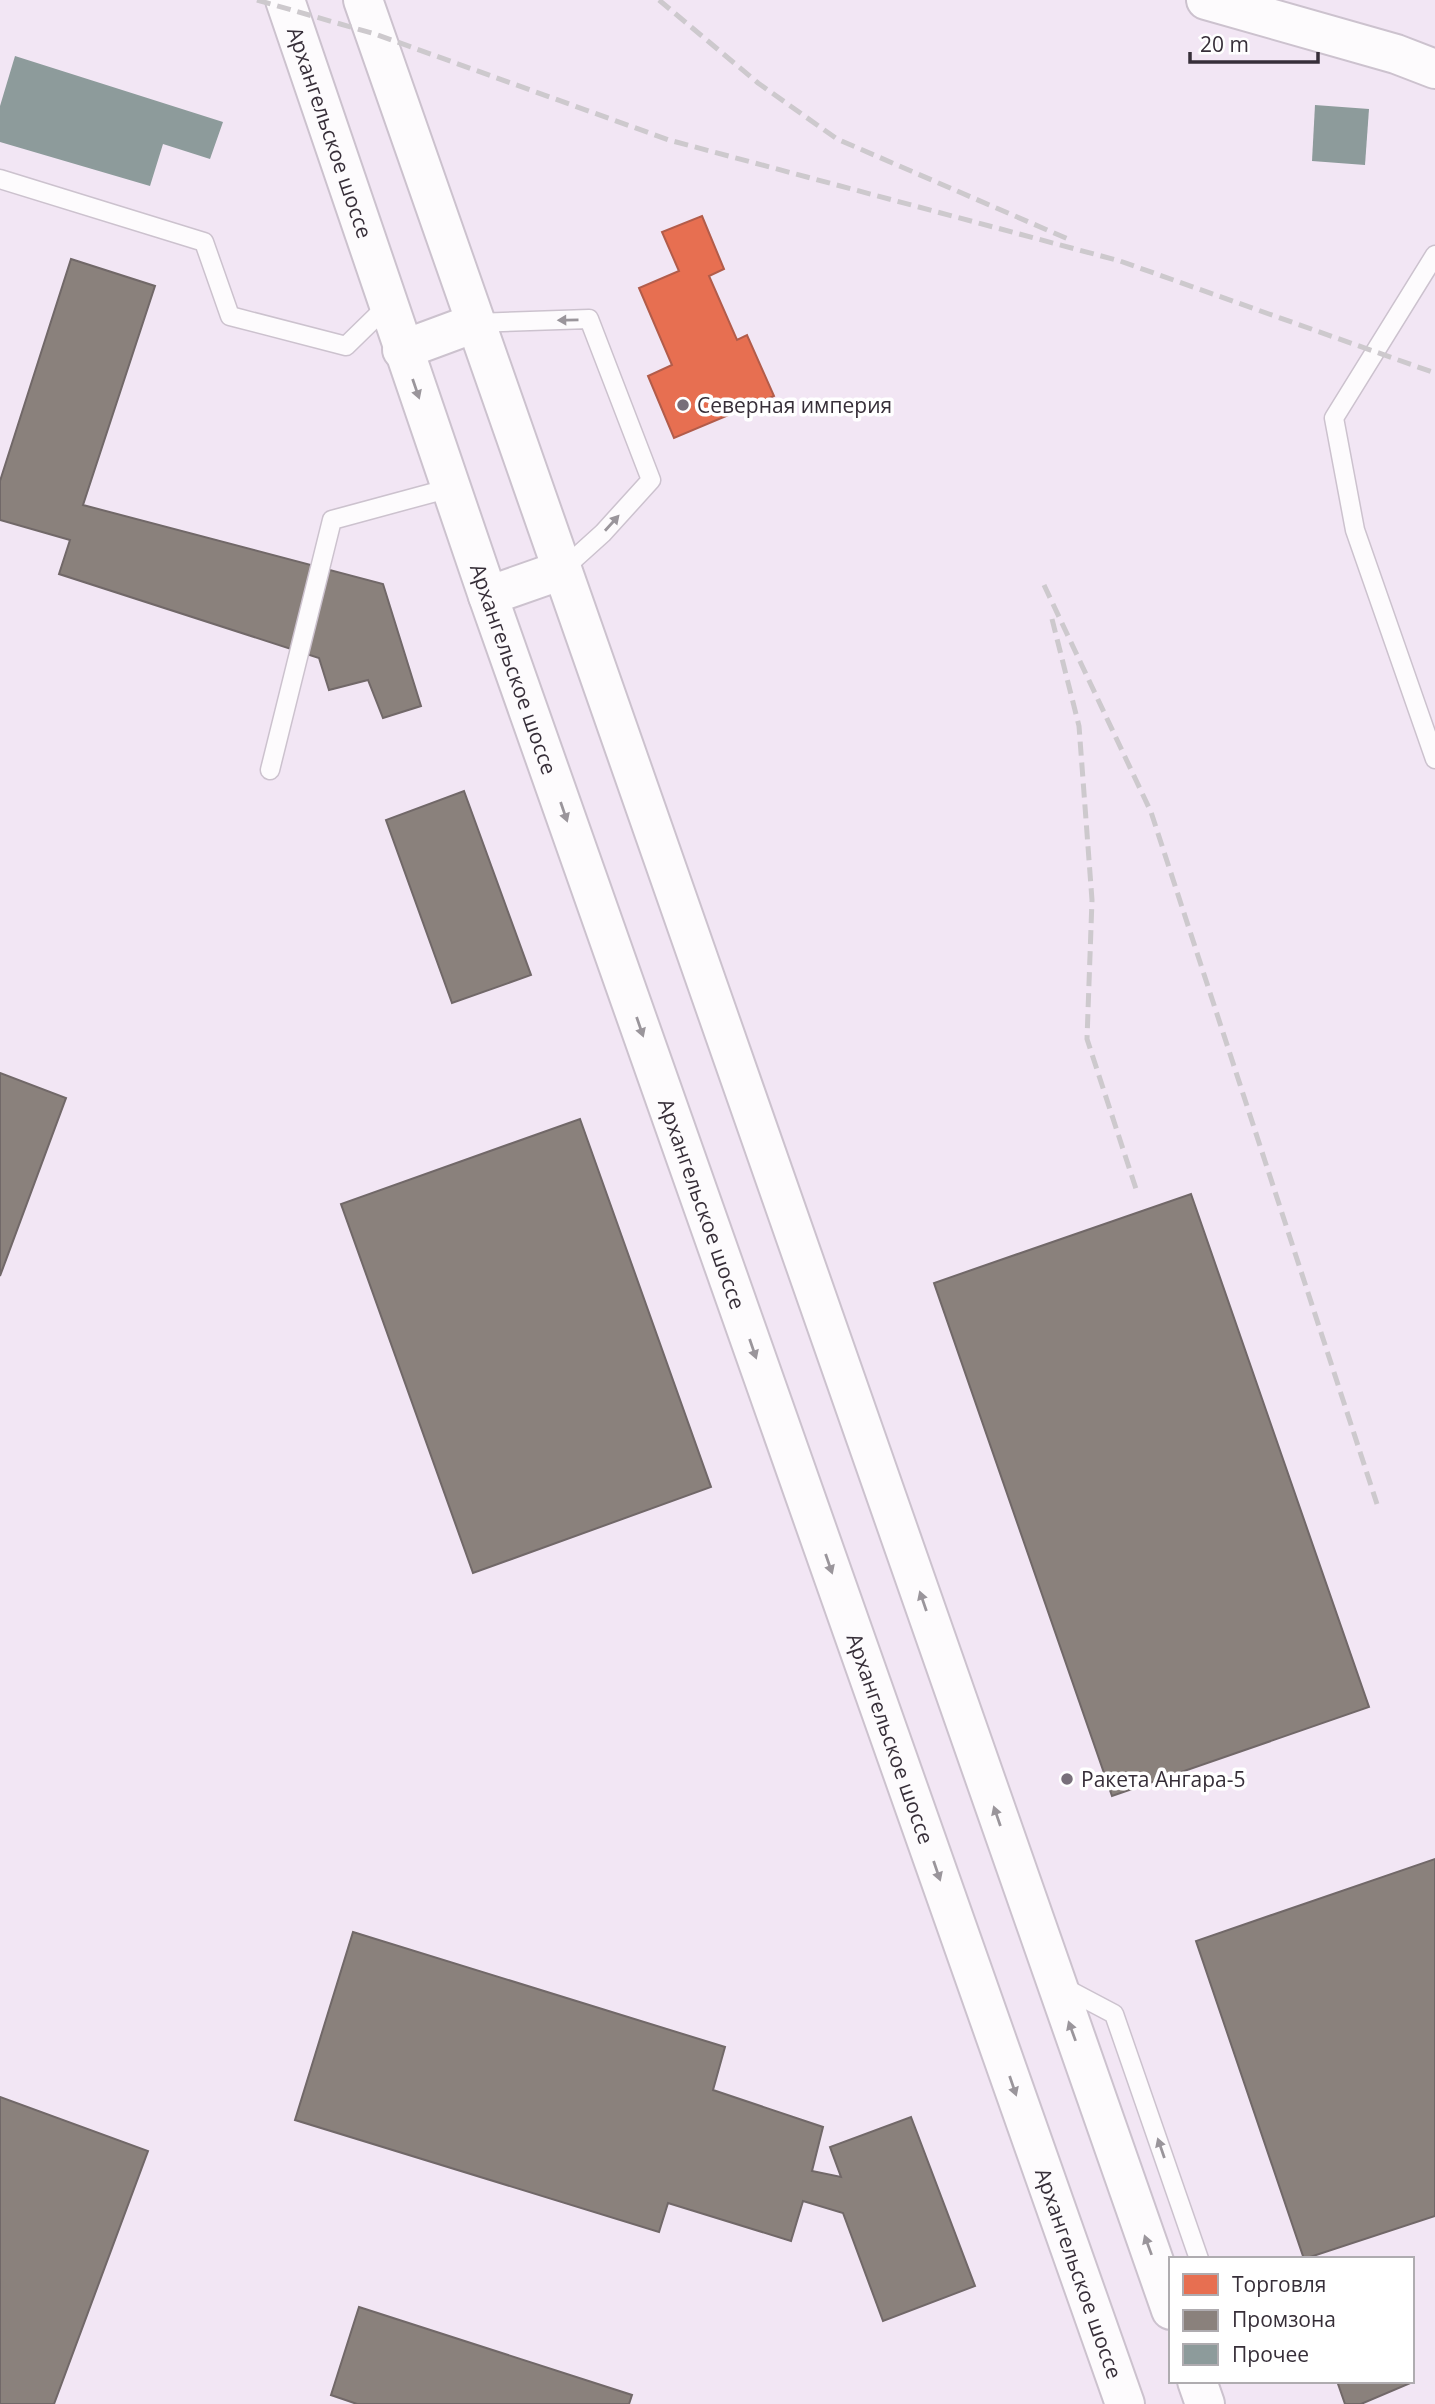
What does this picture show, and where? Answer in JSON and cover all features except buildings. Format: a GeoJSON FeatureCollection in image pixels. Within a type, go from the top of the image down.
{"type":"FeatureCollection","features":[{"type":"Feature","properties":{"kind":"main road","name":"Архангельское шоссе"},"geometry":{"type":"LineString","coordinates":[[285,0],[402,350],[1125,2404]]}},
{"type":"Feature","properties":{"kind":"main road"},"geometry":{"type":"LineString","coordinates":[[363,0],[1055,1983],[1169,2300]]}},
{"type":"Feature","properties":{"kind":"main road"},"geometry":{"type":"LineString","coordinates":[[1206,0],[1396,54],[1435,69]]}},
{"type":"Feature","properties":{"kind":"main road"},"geometry":{"type":"LineString","coordinates":[[402,350],[475,323]]}},
{"type":"Feature","properties":{"kind":"main road"},"geometry":{"type":"LineString","coordinates":[[488,596],[562,570]]}},
{"type":"Feature","properties":{"kind":"lane"},"geometry":{"type":"LineString","coordinates":[[0,179],[204,242],[230,316],[346,346],[388,305]]}},
{"type":"Feature","properties":{"kind":"lane"},"geometry":{"type":"LineString","coordinates":[[1435,255],[1334,418],[1355,530],[1435,759]]}},
{"type":"Feature","properties":{"kind":"lane"},"geometry":{"type":"LineString","coordinates":[[475,323],[589,319],[652,480],[603,533],[562,570]]}},
{"type":"Feature","properties":{"kind":"lane"},"geometry":{"type":"LineString","coordinates":[[270,770],[332,520],[443,490]]}},
{"type":"Feature","properties":{"kind":"lane"},"geometry":{"type":"LineString","coordinates":[[1055,1983],[1114,2014],[1198,2257]]}},
{"type":"Feature","properties":{"kind":"railway"},"geometry":{"type":"LineString","coordinates":[[257,0],[375,34],[669,140],[1120,261],[1435,373]]}},
{"type":"Feature","properties":{"kind":"railway"},"geometry":{"type":"LineString","coordinates":[[659,0],[758,83],[837,139],[1068,239]]}},
{"type":"Feature","properties":{"kind":"railway"},"geometry":{"type":"LineString","coordinates":[[1044,585],[1151,812],[1377,1504]]}},
{"type":"Feature","properties":{"kind":"railway"},"geometry":{"type":"LineString","coordinates":[[1052,619],[1079,726],[1092,900],[1087,1039],[1138,1195]]}},
{"type":"Feature","properties":{"kind":"place","name":"Северная империя"},"geometry":{"type":"Point","coordinates":[683,405]}},
{"type":"Feature","properties":{"kind":"place","name":"Ракета Ангара-5"},"geometry":{"type":"Point","coordinates":[1067,1779]}}]}
